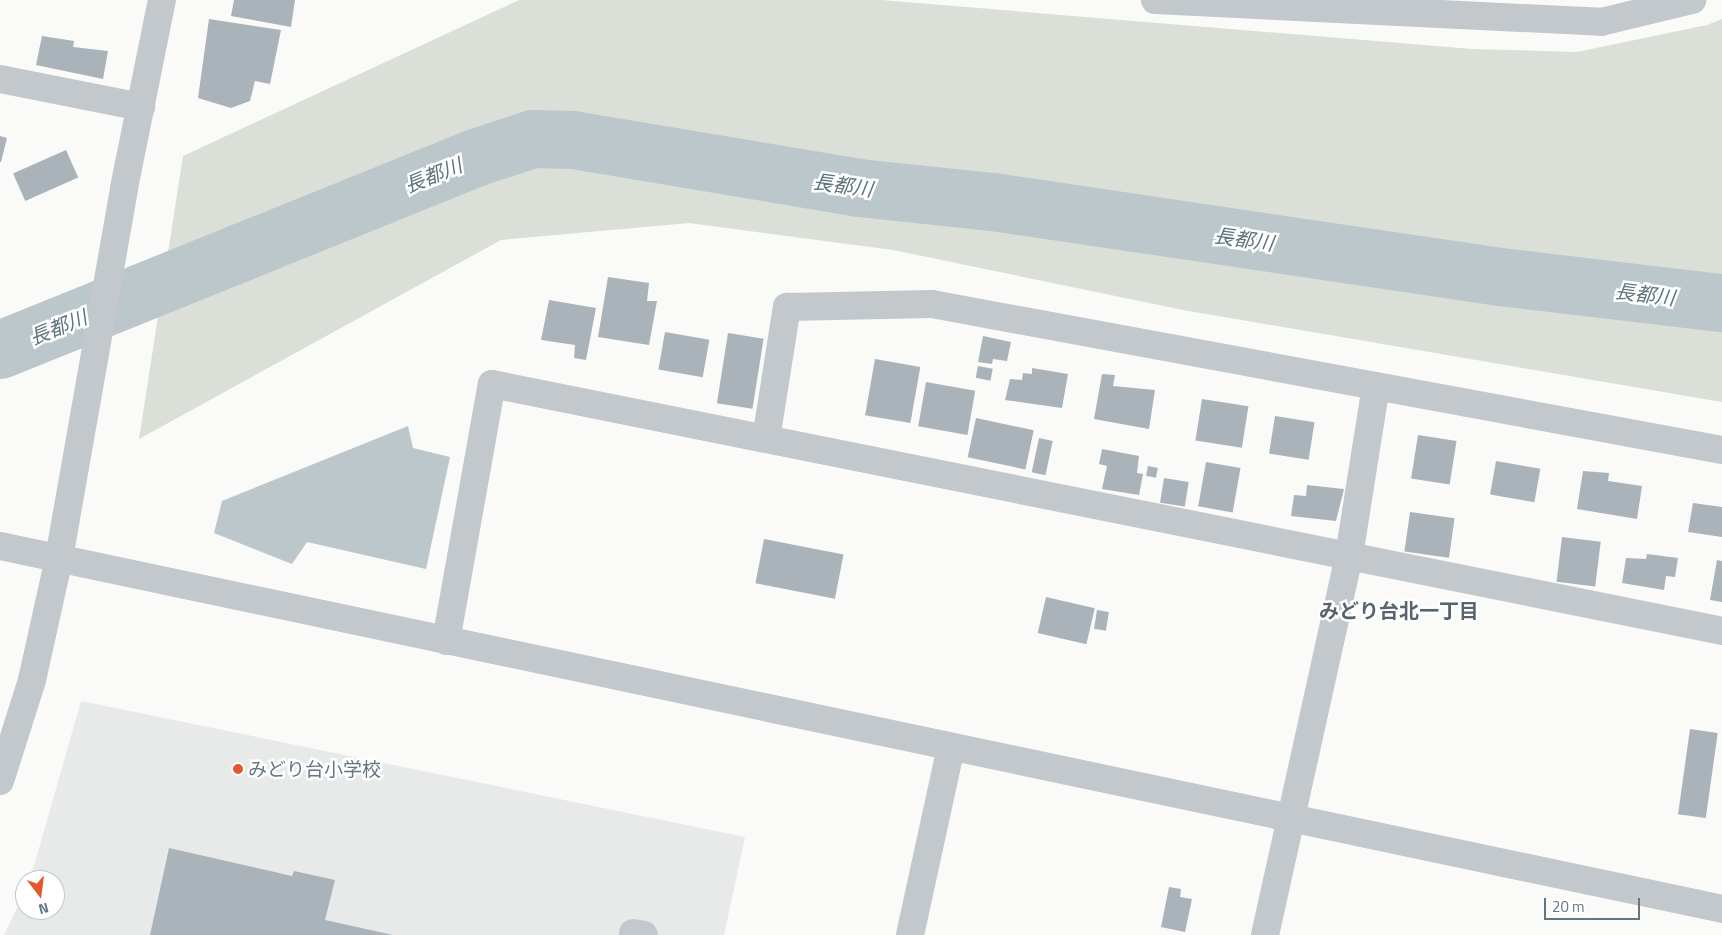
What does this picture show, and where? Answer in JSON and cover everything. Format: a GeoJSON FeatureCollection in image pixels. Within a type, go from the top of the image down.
{"type":"FeatureCollection","features":[{"type":"Feature","properties":{"kind":"street"},"geometry":{"type":"LineString","coordinates":[[0,781],[32,680],[59,558],[124,188],[162,0]]}},
{"type":"Feature","properties":{"kind":"street"},"geometry":{"type":"LineString","coordinates":[[1155,0],[1601,22],[1692,0]]}},
{"type":"Feature","properties":{"kind":"street"},"geometry":{"type":"LineString","coordinates":[[0,79],[141,107]]}},
{"type":"Feature","properties":{"kind":"street"},"geometry":{"type":"LineString","coordinates":[[766,439],[787,307],[932,304],[1722,450]]}},
{"type":"Feature","properties":{"kind":"street"},"geometry":{"type":"LineString","coordinates":[[446,641],[492,384],[1722,631]]}},
{"type":"Feature","properties":{"kind":"street"},"geometry":{"type":"LineString","coordinates":[[1265,935],[1349,556],[1376,386]]}},
{"type":"Feature","properties":{"kind":"street"},"geometry":{"type":"LineString","coordinates":[[0,546],[1722,909]]}},
{"type":"Feature","properties":{"kind":"street"},"geometry":{"type":"LineString","coordinates":[[910,935],[951,748]]}},
{"type":"Feature","properties":{"kind":"shaded area"},"geometry":{"type":"Polygon","coordinates":[[[519,0],[881,0],[1472,49],[1577,52],[1707,25],[1722,19],[1722,402],[1183,310],[893,250],[689,223],[501,240],[139,439],[183,156],[519,0]]]}},
{"type":"Feature","properties":{"kind":"shaded area"},"geometry":{"type":"Polygon","coordinates":[[[408,426],[413,448],[450,457],[426,569],[307,542],[292,564],[214,533],[222,501],[408,426]]]}},
{"type":"Feature","properties":{"kind":"shaded area","name":"みどり台小学校"},"geometry":{"type":"Polygon","coordinates":[[[81,701],[745,837],[724,935],[4,935],[15,912],[15,920],[65,920],[65,870],[33,870],[81,701]]]}},
{"type":"Feature","properties":{"kind":"building"},"geometry":{"type":"Polygon","coordinates":[[[234,0],[295,0],[291,27],[231,16],[234,0]]]}},
{"type":"Feature","properties":{"kind":"building"},"geometry":{"type":"Polygon","coordinates":[[[209,19],[281,30],[270,84],[255,81],[250,101],[231,108],[198,98],[209,19]]]}},
{"type":"Feature","properties":{"kind":"building"},"geometry":{"type":"Polygon","coordinates":[[[42,36],[74,41],[73,47],[108,51],[103,79],[36,65],[42,36]]]}},
{"type":"Feature","properties":{"kind":"building"},"geometry":{"type":"Polygon","coordinates":[[[0,136],[7,138],[1,162],[0,162],[0,136]]]}},
{"type":"Feature","properties":{"kind":"building"},"geometry":{"type":"Polygon","coordinates":[[[66,150],[78,177],[25,201],[13,174],[66,150]]]}},
{"type":"Feature","properties":{"kind":"building"},"geometry":{"type":"Polygon","coordinates":[[[608,277],[649,283],[647,301],[657,301],[649,345],[598,337],[608,277]]]}},
{"type":"Feature","properties":{"kind":"building"},"geometry":{"type":"Polygon","coordinates":[[[549,300],[596,308],[586,360],[574,358],[575,345],[541,340],[549,300]]]}},
{"type":"Feature","properties":{"kind":"building"},"geometry":{"type":"Polygon","coordinates":[[[665,332],[709,340],[703,377],[658,369],[665,332]]]}},
{"type":"Feature","properties":{"kind":"building"},"geometry":{"type":"Polygon","coordinates":[[[728,333],[764,339],[752,409],[717,403],[728,333]]]}},
{"type":"Feature","properties":{"kind":"building"},"geometry":{"type":"Polygon","coordinates":[[[983,336],[1011,342],[1007,361],[993,359],[992,364],[978,362],[983,336]]]}},
{"type":"Feature","properties":{"kind":"building"},"geometry":{"type":"Polygon","coordinates":[[[875,359],[920,367],[910,423],[865,415],[875,359]]]}},
{"type":"Feature","properties":{"kind":"building"},"geometry":{"type":"Polygon","coordinates":[[[978,366],[993,369],[990,381],[976,378],[978,366]]]}},
{"type":"Feature","properties":{"kind":"building"},"geometry":{"type":"Polygon","coordinates":[[[1032,368],[1068,374],[1062,408],[1005,400],[1010,379],[1022,380],[1023,373],[1032,374],[1032,368]]]}},
{"type":"Feature","properties":{"kind":"building"},"geometry":{"type":"Polygon","coordinates":[[[1102,374],[1115,375],[1113,386],[1155,390],[1149,429],[1094,419],[1102,374]]]}},
{"type":"Feature","properties":{"kind":"building"},"geometry":{"type":"Polygon","coordinates":[[[926,382],[975,391],[967,435],[918,426],[926,382]]]}},
{"type":"Feature","properties":{"kind":"building"},"geometry":{"type":"Polygon","coordinates":[[[1202,399],[1248,406],[1242,448],[1195,440],[1202,399]]]}},
{"type":"Feature","properties":{"kind":"building"},"geometry":{"type":"Polygon","coordinates":[[[1275,416],[1315,422],[1309,460],[1269,454],[1275,416]]]}},
{"type":"Feature","properties":{"kind":"building"},"geometry":{"type":"Polygon","coordinates":[[[976,418],[1034,430],[1025,469],[968,457],[976,418]]]}},
{"type":"Feature","properties":{"kind":"building"},"geometry":{"type":"Polygon","coordinates":[[[1418,435],[1457,441],[1450,485],[1411,478],[1418,435]]]}},
{"type":"Feature","properties":{"kind":"building"},"geometry":{"type":"Polygon","coordinates":[[[1039,438],[1053,441],[1045,475],[1032,472],[1039,438]]]}},
{"type":"Feature","properties":{"kind":"building"},"geometry":{"type":"Polygon","coordinates":[[[1102,449],[1139,456],[1137,473],[1143,474],[1139,495],[1102,489],[1107,466],[1099,464],[1102,449]]]}},
{"type":"Feature","properties":{"kind":"building"},"geometry":{"type":"Polygon","coordinates":[[[1496,461],[1540,469],[1534,502],[1490,494],[1496,461]]]}},
{"type":"Feature","properties":{"kind":"building"},"geometry":{"type":"Polygon","coordinates":[[[1206,462],[1240,468],[1233,512],[1198,506],[1206,462]]]}},
{"type":"Feature","properties":{"kind":"building"},"geometry":{"type":"Polygon","coordinates":[[[1148,466],[1158,468],[1156,478],[1146,476],[1148,466]]]}},
{"type":"Feature","properties":{"kind":"building"},"geometry":{"type":"Polygon","coordinates":[[[1583,471],[1609,473],[1608,481],[1642,486],[1637,519],[1577,509],[1583,471]]]}},
{"type":"Feature","properties":{"kind":"building"},"geometry":{"type":"Polygon","coordinates":[[[1164,478],[1189,482],[1185,507],[1160,503],[1164,478]]]}},
{"type":"Feature","properties":{"kind":"building"},"geometry":{"type":"Polygon","coordinates":[[[1307,485],[1344,489],[1336,521],[1291,516],[1294,495],[1306,496],[1307,485]]]}},
{"type":"Feature","properties":{"kind":"building"},"geometry":{"type":"Polygon","coordinates":[[[1693,503],[1722,507],[1722,537],[1688,532],[1693,503]]]}},
{"type":"Feature","properties":{"kind":"building"},"geometry":{"type":"Polygon","coordinates":[[[1410,512],[1455,518],[1449,558],[1404,552],[1410,512]]]}},
{"type":"Feature","properties":{"kind":"building"},"geometry":{"type":"Polygon","coordinates":[[[1562,537],[1601,542],[1595,586],[1557,582],[1562,537]]]}},
{"type":"Feature","properties":{"kind":"building"},"geometry":{"type":"Polygon","coordinates":[[[764,539],[844,554],[835,599],[755,583],[764,539]]]}},
{"type":"Feature","properties":{"kind":"building"},"geometry":{"type":"Polygon","coordinates":[[[1647,554],[1678,558],[1675,577],[1666,576],[1664,590],[1622,583],[1626,558],[1646,559],[1647,554]]]}},
{"type":"Feature","properties":{"kind":"building"},"geometry":{"type":"Polygon","coordinates":[[[1717,560],[1722,561],[1722,602],[1710,600],[1717,560]]]}},
{"type":"Feature","properties":{"kind":"building"},"geometry":{"type":"Polygon","coordinates":[[[1046,597],[1095,608],[1086,644],[1038,633],[1046,597]]]}},
{"type":"Feature","properties":{"kind":"building"},"geometry":{"type":"Polygon","coordinates":[[[1097,610],[1109,612],[1106,631],[1094,629],[1097,610]]]}},
{"type":"Feature","properties":{"kind":"building"},"geometry":{"type":"Polygon","coordinates":[[[1690,729],[1718,733],[1706,818],[1678,814],[1690,729]]]}},
{"type":"Feature","properties":{"kind":"building"},"geometry":{"type":"Polygon","coordinates":[[[169,848],[292,876],[294,871],[335,880],[325,920],[393,935],[150,935],[169,848]]]}},
{"type":"Feature","properties":{"kind":"building"},"geometry":{"type":"Polygon","coordinates":[[[1169,887],[1181,889],[1180,897],[1192,899],[1185,932],[1161,927],[1169,887]]]}},
{"type":"Feature","properties":{"kind":"waterway","name":"長都川"},"geometry":{"type":"LineString","coordinates":[[0,350],[478,157],[533,139],[573,140],[859,188],[993,202],[1500,277],[1722,303]]}},
{"type":"Feature","properties":{"kind":"place","name":"みどり台小学校"},"geometry":{"type":"Point","coordinates":[238,769]}},
{"type":"Feature","properties":{"kind":"district","name":"みどり台北一丁目"},"geometry":{"type":"Point","coordinates":[1399,610]}}]}
